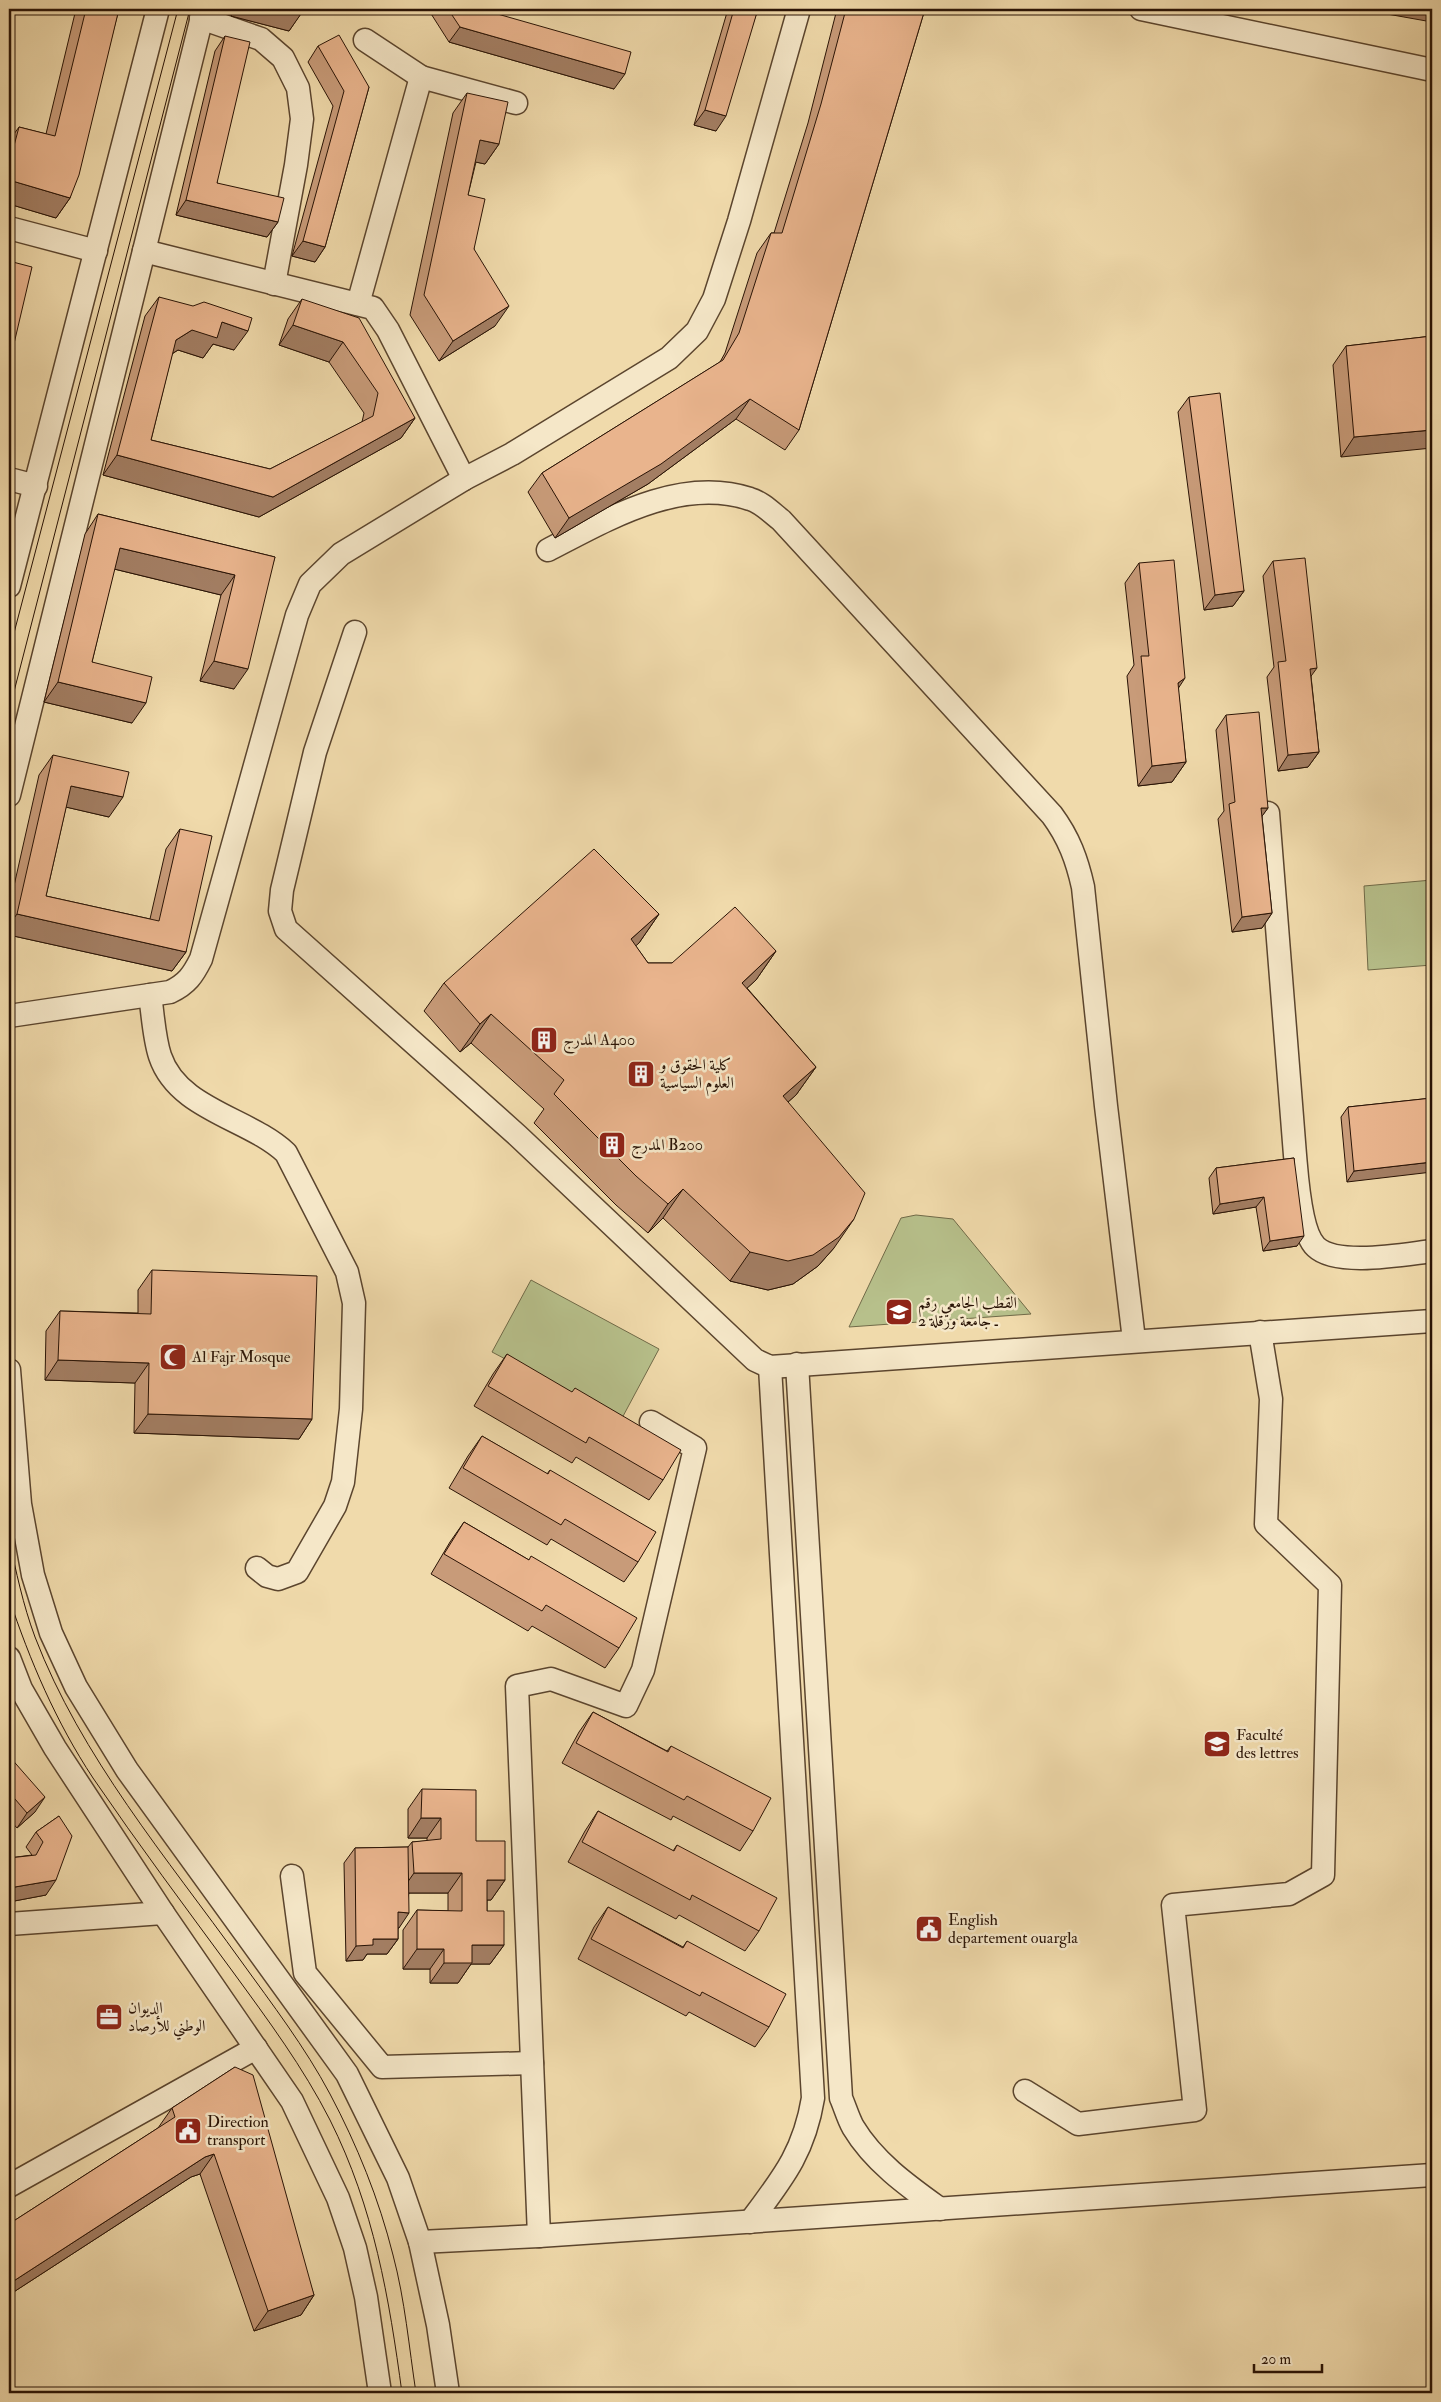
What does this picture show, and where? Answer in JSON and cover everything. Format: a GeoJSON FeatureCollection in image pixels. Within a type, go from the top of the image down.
{"type":"FeatureCollection","features":[{"type":"Feature","properties":{"kind":"street"},"geometry":{"type":"LineString","coordinates":[[9,586],[158,9]]}},
{"type":"Feature","properties":{"kind":"street"},"geometry":{"type":"LineString","coordinates":[[9,1016],[170,992],[192,978],[201,959],[297,615],[310,584],[318,574],[341,554],[464,479],[512,454],[669,358],[697,331],[717,290],[799,9]]}},
{"type":"Feature","properties":{"kind":"street"},"geometry":{"type":"LineString","coordinates":[[1141,9],[1432,70]]}},
{"type":"Feature","properties":{"kind":"street"},"geometry":{"type":"LineString","coordinates":[[9,794],[202,14],[261,40],[283,58],[298,88],[301,128],[274,284]]}},
{"type":"Feature","properties":{"kind":"street"},"geometry":{"type":"LineString","coordinates":[[365,40],[421,77],[516,103]]}},
{"type":"Feature","properties":{"kind":"street"},"geometry":{"type":"LineString","coordinates":[[358,304],[421,77]]}},
{"type":"Feature","properties":{"kind":"street"},"geometry":{"type":"LineString","coordinates":[[9,228],[96,251]]}},
{"type":"Feature","properties":{"kind":"street"},"geometry":{"type":"LineString","coordinates":[[144,251],[373,308],[388,330],[464,479]]}},
{"type":"Feature","properties":{"kind":"street"},"geometry":{"type":"LineString","coordinates":[[9,479],[36,486]]}},
{"type":"Feature","properties":{"kind":"street"},"geometry":{"type":"LineString","coordinates":[[548,550],[608,519],[647,504],[686,494],[719,492],[752,499],[781,520],[1052,815],[1067,835],[1077,862],[1083,888],[1106,1106],[1134,1340]]}},
{"type":"Feature","properties":{"kind":"street"},"geometry":{"type":"LineString","coordinates":[[355,632],[315,752],[284,881],[280,911],[286,929],[518,1136],[754,1360],[770,1367],[1134,1340],[1432,1321]]}},
{"type":"Feature","properties":{"kind":"street"},"geometry":{"type":"LineString","coordinates":[[1268,813],[1295,1155],[1301,1210],[1309,1234],[1316,1247],[1331,1254],[1355,1259],[1432,1251]]}},
{"type":"Feature","properties":{"kind":"street"},"geometry":{"type":"LineString","coordinates":[[150,995],[160,1056],[168,1071],[181,1088],[198,1101],[269,1138],[286,1153],[348,1272],[351,1286],[354,1303],[351,1409],[343,1482],[335,1506],[297,1572],[278,1579],[267,1576],[257,1568]]}},
{"type":"Feature","properties":{"kind":"street"},"geometry":{"type":"LineString","coordinates":[[1025,2091],[1078,2124],[1195,2110],[1173,1905],[1289,1894],[1323,1875],[1330,1585],[1266,1524],[1270,1399],[1260,1332]]}},
{"type":"Feature","properties":{"kind":"street"},"geometry":{"type":"LineString","coordinates":[[797,1364],[841,2098],[853,2127],[879,2160],[900,2180],[940,2210]]}},
{"type":"Feature","properties":{"kind":"street"},"geometry":{"type":"LineString","coordinates":[[750,2222],[786,2173],[802,2144],[813,2098],[770,1367]]}},
{"type":"Feature","properties":{"kind":"street"},"geometry":{"type":"LineString","coordinates":[[9,1370],[20,1504],[33,1575],[51,1633],[76,1688],[127,1770],[348,2074],[398,2178],[420,2242],[438,2325],[448,2393]]}},
{"type":"Feature","properties":{"kind":"street"},"geometry":{"type":"LineString","coordinates":[[538,2236],[518,1686],[551,1679],[626,1706],[643,1670],[695,1448],[651,1422]]}},
{"type":"Feature","properties":{"kind":"street"},"geometry":{"type":"LineString","coordinates":[[9,1658],[21,1689],[54,1748],[163,1914],[292,2101],[338,2198],[356,2248],[366,2297],[380,2393]]}},
{"type":"Feature","properties":{"kind":"street"},"geometry":{"type":"LineString","coordinates":[[292,1876],[305,1973],[382,2068],[532,2063]]}},
{"type":"Feature","properties":{"kind":"street"},"geometry":{"type":"LineString","coordinates":[[9,1924],[163,1914]]}},
{"type":"Feature","properties":{"kind":"street"},"geometry":{"type":"LineString","coordinates":[[9,2186],[256,2048]]}},
{"type":"Feature","properties":{"kind":"street"},"geometry":{"type":"LineString","coordinates":[[420,2242],[940,2210],[1432,2176]]}},
{"type":"Feature","properties":{"kind":"green space"},"geometry":{"type":"Polygon","coordinates":[[[1432,880],[1432,965],[1368,970],[1364,886],[1432,880]]]}},
{"type":"Feature","properties":{"kind":"green space"},"geometry":{"type":"Polygon","coordinates":[[[916,1215],[953,1219],[1031,1314],[849,1327],[901,1218],[916,1215]]]}},
{"type":"Feature","properties":{"kind":"green space"},"geometry":{"type":"Polygon","coordinates":[[[531,1280],[659,1349],[621,1420],[492,1352],[531,1280]]]}},
{"type":"Feature","properties":{"kind":"building"},"geometry":{"type":"Polygon","coordinates":[[[86,9],[119,9],[79,175],[70,198],[9,180],[9,157],[11,157],[19,127],[55,136],[86,9]]]}},
{"type":"Feature","properties":{"kind":"building"},"geometry":{"type":"Polygon","coordinates":[[[448,9],[480,9],[631,52],[625,74],[460,27],[448,9]]]}},
{"type":"Feature","properties":{"kind":"building"},"geometry":{"type":"Polygon","coordinates":[[[734,9],[758,9],[726,116],[705,110],[734,9]]]}},
{"type":"Feature","properties":{"kind":"building"},"geometry":{"type":"Polygon","coordinates":[[[846,9],[925,9],[799,430],[750,399],[661,464],[569,518],[542,473],[723,360],[739,333],[771,233],[782,233],[821,104],[846,9]]]}},
{"type":"Feature","properties":{"kind":"building"},"geometry":{"type":"Polygon","coordinates":[[[339,35],[369,87],[325,247],[303,241],[344,91],[318,46],[339,35]]]}},
{"type":"Feature","properties":{"kind":"building"},"geometry":{"type":"Polygon","coordinates":[[[225,36],[250,42],[217,183],[284,198],[278,222],[186,200],[225,36]]]}},
{"type":"Feature","properties":{"kind":"building"},"geometry":{"type":"Polygon","coordinates":[[[467,93],[508,102],[499,144],[480,140],[468,195],[485,199],[474,249],[509,306],[453,341],[424,295],[467,93]]]}},
{"type":"Feature","properties":{"kind":"building"},"geometry":{"type":"Polygon","coordinates":[[[9,261],[32,267],[9,365],[9,261]]]}},
{"type":"Feature","properties":{"kind":"building"},"geometry":{"type":"Polygon","coordinates":[[[159,297],[193,306],[204,302],[252,318],[248,331],[222,322],[217,338],[192,330],[176,340],[151,440],[270,469],[373,416],[378,393],[343,342],[293,325],[302,299],[359,318],[415,418],[273,497],[117,455],[159,297]]]}},
{"type":"Feature","properties":{"kind":"building"},"geometry":{"type":"Polygon","coordinates":[[[1432,336],[1432,430],[1354,437],[1346,346],[1432,336]]]}},
{"type":"Feature","properties":{"kind":"building"},"geometry":{"type":"Polygon","coordinates":[[[1220,393],[1244,591],[1215,595],[1189,397],[1220,393]]]}},
{"type":"Feature","properties":{"kind":"building"},"geometry":{"type":"Polygon","coordinates":[[[98,514],[275,557],[248,669],[214,661],[235,575],[120,548],[92,662],[152,677],[146,703],[58,682],[98,514]]]}},
{"type":"Feature","properties":{"kind":"building"},"geometry":{"type":"Polygon","coordinates":[[[1305,558],[1317,668],[1310,669],[1319,752],[1288,755],[1278,662],[1286,661],[1273,561],[1305,558]]]}},
{"type":"Feature","properties":{"kind":"building"},"geometry":{"type":"Polygon","coordinates":[[[1174,560],[1185,678],[1178,683],[1186,762],[1152,766],[1141,656],[1149,656],[1139,563],[1174,560]]]}},
{"type":"Feature","properties":{"kind":"building"},"geometry":{"type":"Polygon","coordinates":[[[1259,712],[1268,808],[1261,808],[1272,913],[1242,917],[1229,804],[1235,802],[1226,715],[1259,712]]]}},
{"type":"Feature","properties":{"kind":"building"},"geometry":{"type":"Polygon","coordinates":[[[53,755],[129,772],[123,797],[71,786],[46,896],[159,921],[180,829],[212,836],[186,952],[17,914],[53,755]]]}},
{"type":"Feature","properties":{"kind":"building","name":"كلية الحقوق و العلوم السياسية"},"geometry":{"type":"Polygon","coordinates":[[[594,849],[659,914],[631,939],[648,963],[672,963],[735,907],[776,951],[742,983],[816,1067],[783,1096],[865,1193],[854,1219],[839,1237],[813,1255],[788,1261],[750,1252],[683,1189],[668,1204],[636,1176],[554,1094],[564,1080],[491,1014],[480,1024],[444,983],[594,849]]]}},
{"type":"Feature","properties":{"kind":"building"},"geometry":{"type":"Polygon","coordinates":[[[1432,1098],[1432,1162],[1354,1171],[1348,1107],[1432,1098]]]}},
{"type":"Feature","properties":{"kind":"building"},"geometry":{"type":"Polygon","coordinates":[[[1294,1158],[1304,1236],[1270,1241],[1264,1197],[1220,1204],[1216,1168],[1294,1158]]]}},
{"type":"Feature","properties":{"kind":"building","name":"Al Fajr Mosque"},"geometry":{"type":"Polygon","coordinates":[[[152,1270],[317,1276],[312,1419],[148,1414],[149,1363],[58,1360],[60,1311],[151,1314],[152,1270]]]}},
{"type":"Feature","properties":{"kind":"building"},"geometry":{"type":"Polygon","coordinates":[[[507,1354],[572,1392],[575,1388],[681,1450],[663,1480],[589,1437],[586,1443],[488,1386],[507,1354]]]}},
{"type":"Feature","properties":{"kind":"building"},"geometry":{"type":"Polygon","coordinates":[[[482,1436],[548,1474],[550,1470],[656,1532],[638,1562],[565,1519],[561,1525],[463,1468],[482,1436]]]}},
{"type":"Feature","properties":{"kind":"building"},"geometry":{"type":"Polygon","coordinates":[[[464,1522],[529,1560],[531,1556],[637,1618],[619,1648],[546,1605],[542,1611],[444,1554],[464,1522]]]}},
{"type":"Feature","properties":{"kind":"building"},"geometry":{"type":"Polygon","coordinates":[[[593,1712],[668,1752],[671,1746],[771,1798],[753,1831],[687,1796],[684,1800],[576,1743],[593,1712]]]}},
{"type":"Feature","properties":{"kind":"building"},"geometry":{"type":"Polygon","coordinates":[[[9,1756],[45,1797],[27,1813],[9,1792],[9,1756]]]}},
{"type":"Feature","properties":{"kind":"building"},"geometry":{"type":"Polygon","coordinates":[[[422,1789],[476,1790],[476,1841],[505,1841],[505,1880],[487,1880],[487,1911],[504,1911],[504,1945],[472,1945],[472,1963],[444,1963],[444,1949],[417,1949],[417,1910],[462,1911],[462,1873],[414,1873],[412,1842],[441,1839],[441,1818],[421,1818],[422,1789]]]}},
{"type":"Feature","properties":{"kind":"building"},"geometry":{"type":"Polygon","coordinates":[[[598,1811],[674,1851],[677,1845],[777,1898],[759,1931],[692,1895],[690,1900],[582,1842],[598,1811]]]}},
{"type":"Feature","properties":{"kind":"building"},"geometry":{"type":"Polygon","coordinates":[[[59,1816],[72,1836],[56,1880],[9,1888],[9,1858],[36,1855],[43,1842],[36,1832],[59,1816]]]}},
{"type":"Feature","properties":{"kind":"building"},"geometry":{"type":"Polygon","coordinates":[[[408,1847],[409,1913],[398,1912],[398,1939],[373,1939],[373,1945],[356,1946],[355,1848],[408,1847]]]}},
{"type":"Feature","properties":{"kind":"building"},"geometry":{"type":"Polygon","coordinates":[[[608,1907],[683,1948],[687,1941],[786,1994],[769,2027],[702,1992],[700,1996],[591,1939],[608,1907]]]}},
{"type":"Feature","properties":{"kind":"building"},"geometry":{"type":"Polygon","coordinates":[[[235,2067],[253,2075],[314,2295],[268,2311],[214,2154],[205,2157],[9,2284],[9,2224],[175,2117],[172,2108],[235,2067]]]}},
{"type":"Feature","properties":{"kind":"tram line"},"geometry":{"type":"LineString","coordinates":[[9,652],[178,9]]}},
{"type":"Feature","properties":{"kind":"tram line"},"geometry":{"type":"LineString","coordinates":[[9,711],[190,9]]}},
{"type":"Feature","properties":{"kind":"tram line"},"geometry":{"type":"LineString","coordinates":[[9,1539],[23,1600],[35,1637],[54,1681],[76,1724],[155,1845],[299,2043],[330,2094],[349,2133],[374,2193],[393,2255],[404,2306],[416,2393]]}},
{"type":"Feature","properties":{"kind":"tram line"},"geometry":{"type":"LineString","coordinates":[[9,1598],[45,1691],[80,1757],[127,1827],[284,2044],[320,2100],[330,2120],[358,2186],[378,2254],[402,2393]]}},
{"type":"Feature","properties":{"kind":"place","name":"المدرج A400"},"geometry":{"type":"Point","coordinates":[544,1040]}},
{"type":"Feature","properties":{"kind":"place","name":"كلية الحقوق و العلوم السياسية"},"geometry":{"type":"Point","coordinates":[641,1074]}},
{"type":"Feature","properties":{"kind":"place","name":"المدرج B200"},"geometry":{"type":"Point","coordinates":[612,1145]}},
{"type":"Feature","properties":{"kind":"place","name":"القطب الجامعي رقم 2 ـ جامعة ورقلة"},"geometry":{"type":"Point","coordinates":[899,1312]}},
{"type":"Feature","properties":{"kind":"place","name":"Al Fajr Mosque"},"geometry":{"type":"Point","coordinates":[173,1357]}},
{"type":"Feature","properties":{"kind":"place","name":"Faculté des lettres"},"geometry":{"type":"Point","coordinates":[1217,1744]}},
{"type":"Feature","properties":{"kind":"place","name":"English departement ouargla"},"geometry":{"type":"Point","coordinates":[929,1929]}},
{"type":"Feature","properties":{"kind":"place","name":"الديوان الوطني للأرصاد"},"geometry":{"type":"Point","coordinates":[109,2017]}},
{"type":"Feature","properties":{"kind":"place","name":"Direction transport"},"geometry":{"type":"Point","coordinates":[188,2131]}}]}
